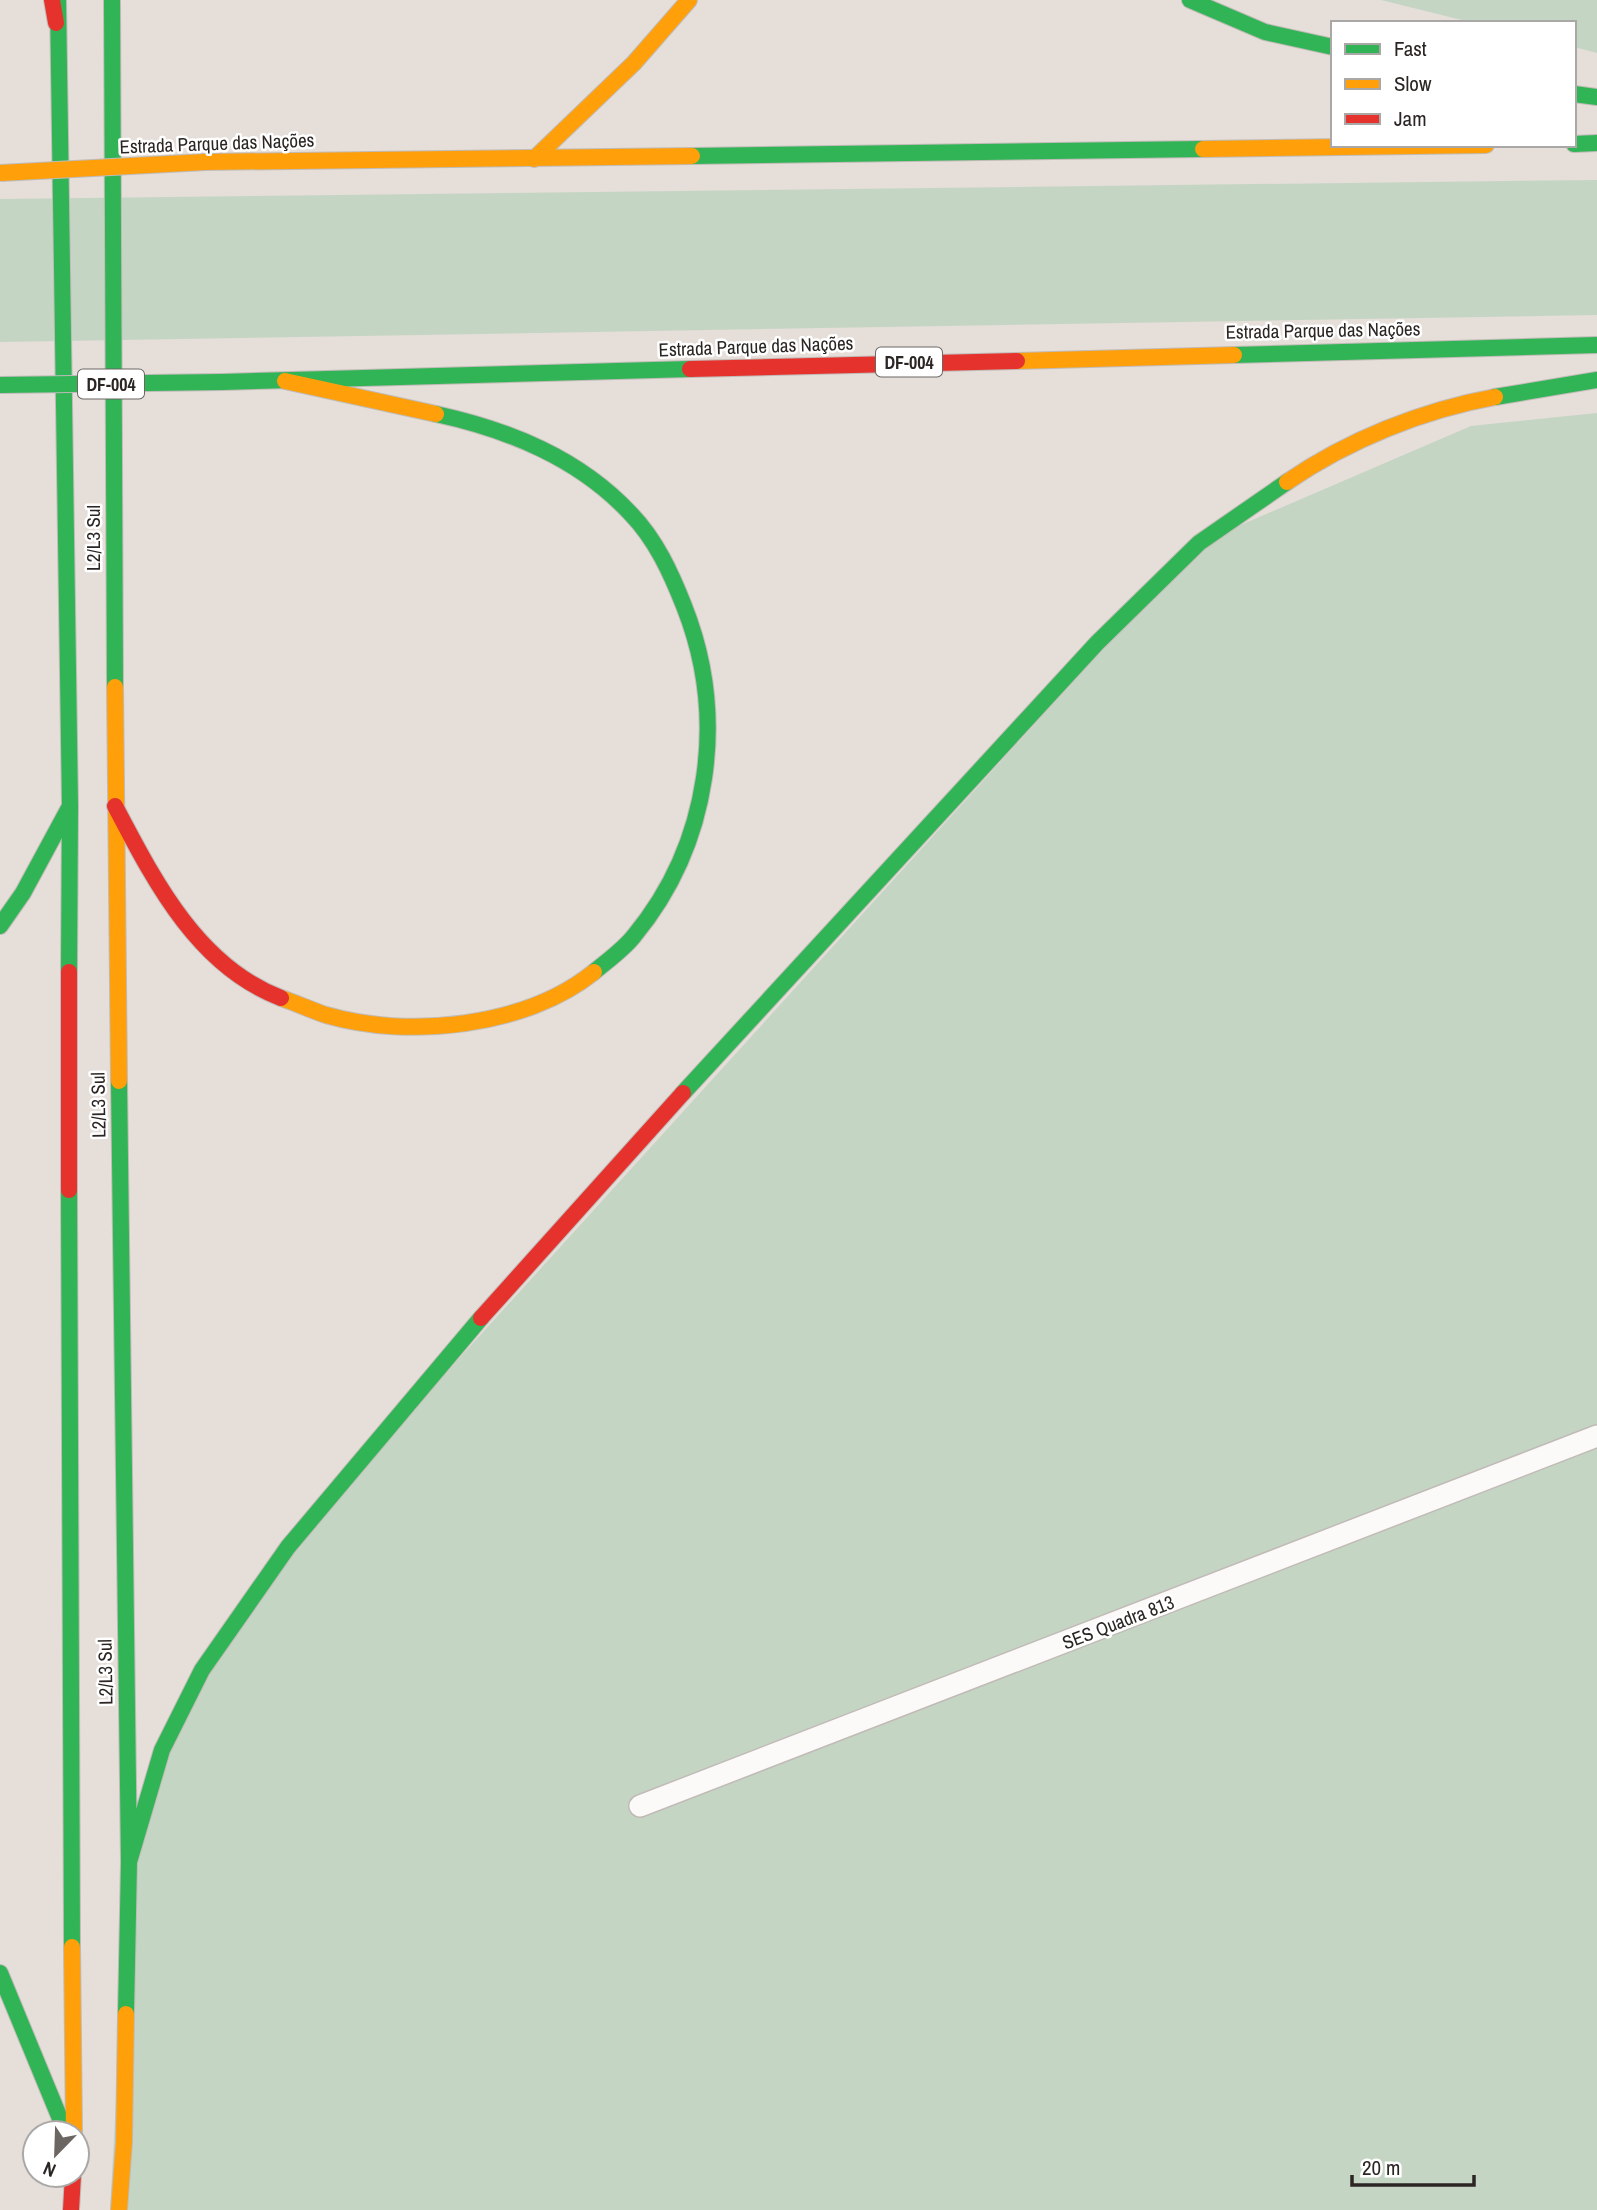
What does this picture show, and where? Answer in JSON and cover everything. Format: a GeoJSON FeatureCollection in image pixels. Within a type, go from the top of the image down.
{"type":"FeatureCollection","features":[{"type":"Feature","properties":{"kind":"main road"},"geometry":{"type":"LineString","coordinates":[[52,0],[56,23]]}},
{"type":"Feature","properties":{"kind":"main road","name":"L2/L3 Sul"},"geometry":{"type":"LineString","coordinates":[[58,0],[56,23],[70,806],[68,1469],[74,2119]]}},
{"type":"Feature","properties":{"kind":"main road","name":"L2/L3 Sul"},"geometry":{"type":"LineString","coordinates":[[112,0],[115,806],[129,1862],[124,2142],[119,2210]]}},
{"type":"Feature","properties":{"kind":"main road"},"geometry":{"type":"LineString","coordinates":[[534,159],[633,65],[689,0]]}},
{"type":"Feature","properties":{"kind":"main road"},"geometry":{"type":"LineString","coordinates":[[1190,0],[1265,32],[1331,47]]}},
{"type":"Feature","properties":{"kind":"main road"},"geometry":{"type":"LineString","coordinates":[[1576,94],[1597,97]]}},
{"type":"Feature","properties":{"kind":"main road"},"geometry":{"type":"LineString","coordinates":[[1576,144],[1597,143]]}},
{"type":"Feature","properties":{"kind":"main road","name":"Estrada Parque das Nações"},"geometry":{"type":"LineString","coordinates":[[0,173],[205,162],[1350,147]]}},
{"type":"Feature","properties":{"kind":"main road","name":"Estrada Parque das Nações"},"geometry":{"type":"LineString","coordinates":[[0,385],[285,381],[1046,358],[1597,345]]}},
{"type":"Feature","properties":{"kind":"main road"},"geometry":{"type":"LineString","coordinates":[[129,1862],[162,1750],[196,1682],[288,1546],[530,1260],[1097,643],[1199,543],[1301,472],[1352,442],[1468,402],[1597,380]]}},
{"type":"Feature","properties":{"kind":"main road"},"geometry":{"type":"LineString","coordinates":[[115,806],[163,897],[194,934],[230,968],[286,999],[325,1015],[359,1022],[418,1028],[464,1025],[515,1012],[555,995],[596,971],[631,940],[652,912],[671,881],[694,829],[701,805],[709,745],[703,660],[683,600],[666,563],[638,521],[606,491],[564,460],[510,434],[454,417],[285,381]]}},
{"type":"Feature","properties":{"kind":"main road"},"geometry":{"type":"LineString","coordinates":[[0,926],[23,893],[70,806]]}},
{"type":"Feature","properties":{"kind":"main road"},"geometry":{"type":"LineString","coordinates":[[0,1973],[60,2119]]}},
{"type":"Feature","properties":{"kind":"main road"},"geometry":{"type":"LineString","coordinates":[[71,2210],[72,2189]]}},
{"type":"Feature","properties":{"kind":"lane","name":"SES Quadra 813"},"geometry":{"type":"LineString","coordinates":[[640,1806],[1597,1437]]}},
{"type":"Feature","properties":{"kind":"green space"},"geometry":{"type":"Polygon","coordinates":[[[1381,0],[1597,0],[1597,53],[1576,48],[1576,21],[1466,21],[1381,0]]]}},
{"type":"Feature","properties":{"kind":"green space"},"geometry":{"type":"Polygon","coordinates":[[[1597,180],[1597,315],[0,342],[0,199],[1597,180]]]}},
{"type":"Feature","properties":{"kind":"green space"},"geometry":{"type":"Polygon","coordinates":[[[1597,413],[1597,2210],[110,2210],[129,1862],[202,1670],[288,1547],[1199,543],[1471,426],[1597,413]]]}},
{"type":"Feature","properties":{"kind":"traffic: fast"},"geometry":{"type":"LineString","coordinates":[[58,0],[70,806],[69,972]]}},
{"type":"Feature","properties":{"kind":"traffic: fast"},"geometry":{"type":"LineString","coordinates":[[112,0],[115,687]]}},
{"type":"Feature","properties":{"kind":"traffic: fast"},"geometry":{"type":"LineString","coordinates":[[1190,0],[1265,32],[1331,47]]}},
{"type":"Feature","properties":{"kind":"traffic: fast"},"geometry":{"type":"LineString","coordinates":[[1576,94],[1597,97]]}},
{"type":"Feature","properties":{"kind":"traffic: fast"},"geometry":{"type":"LineString","coordinates":[[1576,144],[1597,143]]}},
{"type":"Feature","properties":{"kind":"traffic: fast"},"geometry":{"type":"LineString","coordinates":[[692,156],[1203,149]]}},
{"type":"Feature","properties":{"kind":"traffic: fast"},"geometry":{"type":"LineString","coordinates":[[1234,355],[1597,345]]}},
{"type":"Feature","properties":{"kind":"traffic: fast"},"geometry":{"type":"LineString","coordinates":[[222,382],[690,369]]}},
{"type":"Feature","properties":{"kind":"traffic: fast"},"geometry":{"type":"LineString","coordinates":[[1495,397],[1597,380]]}},
{"type":"Feature","properties":{"kind":"traffic: fast"},"geometry":{"type":"LineString","coordinates":[[0,385],[222,382]]}},
{"type":"Feature","properties":{"kind":"traffic: fast"},"geometry":{"type":"LineString","coordinates":[[436,414],[490,429],[541,449],[566,462],[611,494],[640,524],[662,557],[684,606],[698,648],[708,735],[704,778],[695,820],[680,861],[660,900],[630,941],[594,972]]}},
{"type":"Feature","properties":{"kind":"traffic: fast"},"geometry":{"type":"LineString","coordinates":[[683,1093],[1097,643],[1199,543],[1287,482]]}},
{"type":"Feature","properties":{"kind":"traffic: fast"},"geometry":{"type":"LineString","coordinates":[[0,926],[23,893],[70,806]]}},
{"type":"Feature","properties":{"kind":"traffic: fast"},"geometry":{"type":"LineString","coordinates":[[119,1081],[129,1862],[126,2014]]}},
{"type":"Feature","properties":{"kind":"traffic: fast"},"geometry":{"type":"LineString","coordinates":[[69,1190],[72,1947]]}},
{"type":"Feature","properties":{"kind":"traffic: fast"},"geometry":{"type":"LineString","coordinates":[[129,1862],[162,1750],[202,1670],[288,1547],[481,1318]]}},
{"type":"Feature","properties":{"kind":"traffic: fast"},"geometry":{"type":"LineString","coordinates":[[0,1973],[60,2119]]}},
{"type":"Feature","properties":{"kind":"traffic: slow"},"geometry":{"type":"LineString","coordinates":[[534,159],[634,63],[689,0]]}},
{"type":"Feature","properties":{"kind":"traffic: slow"},"geometry":{"type":"LineString","coordinates":[[1203,149],[1344,147]]}},
{"type":"Feature","properties":{"kind":"traffic: slow"},"geometry":{"type":"LineString","coordinates":[[205,162],[692,156]]}},
{"type":"Feature","properties":{"kind":"traffic: slow"},"geometry":{"type":"LineString","coordinates":[[0,173],[205,162]]}},
{"type":"Feature","properties":{"kind":"traffic: slow"},"geometry":{"type":"LineString","coordinates":[[1017,361],[1234,355]]}},
{"type":"Feature","properties":{"kind":"traffic: slow"},"geometry":{"type":"LineString","coordinates":[[285,381],[436,414]]}},
{"type":"Feature","properties":{"kind":"traffic: slow"},"geometry":{"type":"LineString","coordinates":[[1287,482],[1335,453],[1387,429],[1441,410],[1495,397]]}},
{"type":"Feature","properties":{"kind":"traffic: slow"},"geometry":{"type":"LineString","coordinates":[[115,687],[119,1081]]}},
{"type":"Feature","properties":{"kind":"traffic: slow"},"geometry":{"type":"LineString","coordinates":[[281,998],[326,1015],[358,1022],[429,1026],[501,1016],[535,1005],[566,991],[594,972]]}},
{"type":"Feature","properties":{"kind":"traffic: slow"},"geometry":{"type":"LineString","coordinates":[[72,1947],[74,2119]]}},
{"type":"Feature","properties":{"kind":"traffic: slow"},"geometry":{"type":"LineString","coordinates":[[119,2210],[124,2142],[126,2014]]}},
{"type":"Feature","properties":{"kind":"traffic: jam"},"geometry":{"type":"LineString","coordinates":[[52,0],[56,23]]}},
{"type":"Feature","properties":{"kind":"traffic: jam"},"geometry":{"type":"LineString","coordinates":[[690,369],[1017,361]]}},
{"type":"Feature","properties":{"kind":"traffic: jam"},"geometry":{"type":"LineString","coordinates":[[115,806],[163,891],[202,943],[225,965],[251,984],[281,998]]}},
{"type":"Feature","properties":{"kind":"traffic: jam"},"geometry":{"type":"LineString","coordinates":[[69,972],[69,1190]]}},
{"type":"Feature","properties":{"kind":"traffic: jam"},"geometry":{"type":"LineString","coordinates":[[481,1318],[683,1093]]}},
{"type":"Feature","properties":{"kind":"traffic: jam"},"geometry":{"type":"LineString","coordinates":[[71,2210],[72,2189]]}}]}
